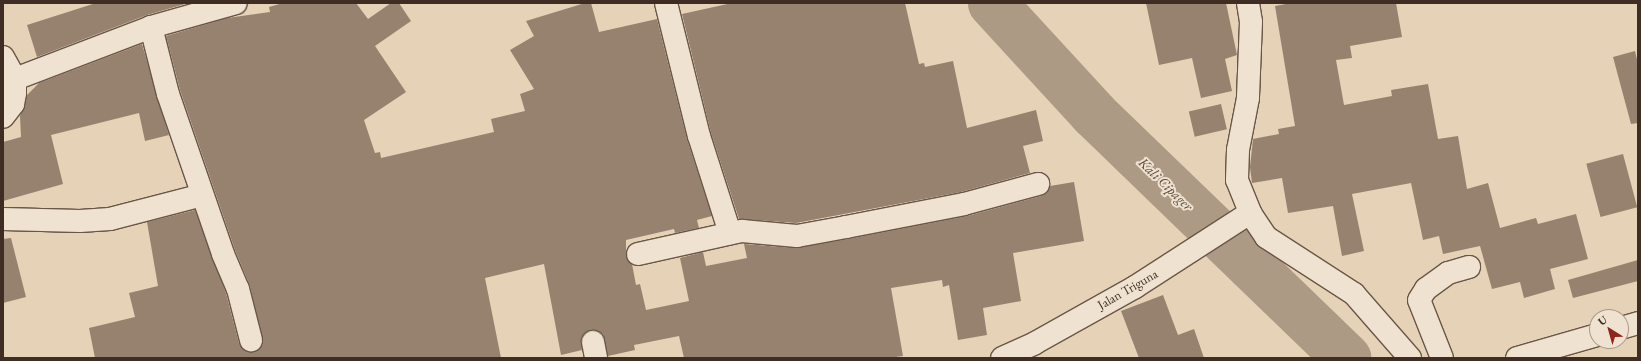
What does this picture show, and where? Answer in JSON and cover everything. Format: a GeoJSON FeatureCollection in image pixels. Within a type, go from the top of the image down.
{"type":"FeatureCollection","features":[{"type":"Feature","properties":{"kind":"street"},"geometry":{"type":"LineString","coordinates":[[14,79],[151,27],[236,3]]}},
{"type":"Feature","properties":{"kind":"street"},"geometry":{"type":"LineString","coordinates":[[666,3],[699,136],[730,233]]}},
{"type":"Feature","properties":{"kind":"street"},"geometry":{"type":"LineString","coordinates":[[1248,3],[1251,22],[1248,98],[1238,150],[1237,180],[1243,218],[1266,238],[1354,294],[1410,358]]}},
{"type":"Feature","properties":{"kind":"street"},"geometry":{"type":"LineString","coordinates":[[151,27],[168,94],[202,195],[238,289],[251,340]]}},
{"type":"Feature","properties":{"kind":"street"},"geometry":{"type":"LineString","coordinates":[[3,57],[14,79],[15,98],[3,117]]}},
{"type":"Feature","properties":{"kind":"street"},"geometry":{"type":"LineString","coordinates":[[638,254],[730,233],[757,231],[797,236],[964,204],[1038,184]]}},
{"type":"Feature","properties":{"kind":"street"},"geometry":{"type":"LineString","coordinates":[[3,219],[80,221],[110,219],[202,195]]}},
{"type":"Feature","properties":{"kind":"street","name":"Jalan Triguna"},"geometry":{"type":"LineString","coordinates":[[1002,358],[1035,343],[1135,287],[1243,218]]}},
{"type":"Feature","properties":{"kind":"street"},"geometry":{"type":"LineString","coordinates":[[1442,358],[1419,300],[1426,288],[1448,273],[1469,267]]}},
{"type":"Feature","properties":{"kind":"street"},"geometry":{"type":"LineString","coordinates":[[1517,358],[1589,337]]}},
{"type":"Feature","properties":{"kind":"building"},"geometry":{"type":"Polygon","coordinates":[[[96,3],[185,4],[147,15],[37,57],[27,25],[96,3]]]}},
{"type":"Feature","properties":{"kind":"building"},"geometry":{"type":"Polygon","coordinates":[[[283,3],[356,3],[368,19],[391,3],[399,3],[411,21],[375,46],[406,92],[364,120],[375,153],[380,152],[381,158],[494,132],[491,119],[525,111],[520,94],[534,89],[510,50],[534,36],[526,21],[585,3],[591,3],[599,32],[657,19],[687,139],[712,216],[697,220],[699,228],[675,233],[674,229],[626,240],[626,257],[632,264],[636,285],[640,284],[646,310],[689,301],[680,258],[703,252],[706,266],[747,258],[744,244],[796,248],[848,239],[967,216],[1041,196],[1047,193],[1050,186],[1074,182],[1084,241],[1013,253],[1021,301],[983,308],[987,335],[958,340],[949,285],[943,287],[942,280],[891,288],[903,356],[888,358],[684,358],[679,336],[634,345],[635,350],[608,356],[603,334],[591,330],[581,338],[582,350],[561,355],[544,264],[485,278],[501,358],[95,358],[89,328],[135,317],[129,293],[158,286],[147,222],[195,210],[226,293],[239,343],[247,352],[254,352],[263,344],[250,286],[235,250],[180,90],[166,36],[227,18],[270,12],[269,7],[283,3]]]}},
{"type":"Feature","properties":{"kind":"building"},"geometry":{"type":"Polygon","coordinates":[[[732,3],[905,3],[919,64],[924,63],[925,67],[953,61],[967,128],[1036,110],[1043,141],[1023,146],[1030,173],[961,192],[796,223],[739,219],[711,133],[682,14],[732,3]]]}},
{"type":"Feature","properties":{"kind":"building"},"geometry":{"type":"Polygon","coordinates":[[[1146,3],[1226,3],[1237,55],[1225,59],[1232,91],[1201,98],[1192,58],[1159,65],[1146,3]]]}},
{"type":"Feature","properties":{"kind":"building"},"geometry":{"type":"Polygon","coordinates":[[[1291,3],[1396,3],[1402,37],[1350,46],[1352,58],[1336,60],[1344,105],[1392,96],[1391,90],[1428,84],[1438,139],[1458,136],[1467,189],[1488,183],[1500,228],[1536,218],[1538,224],[1576,214],[1588,259],[1550,269],[1555,289],[1524,298],[1520,282],[1492,289],[1480,246],[1443,254],[1439,236],[1423,240],[1411,183],[1352,194],[1364,251],[1342,256],[1333,206],[1288,213],[1282,178],[1252,183],[1250,167],[1253,139],[1279,134],[1278,129],[1295,126],[1275,6],[1291,3]]]}},
{"type":"Feature","properties":{"kind":"building"},"geometry":{"type":"Polygon","coordinates":[[[142,44],[169,135],[145,141],[139,113],[51,135],[63,184],[3,201],[3,142],[21,137],[20,116],[27,95],[39,83],[142,44]]]}},
{"type":"Feature","properties":{"kind":"building"},"geometry":{"type":"Polygon","coordinates":[[[1635,51],[1638,64],[1638,123],[1631,124],[1613,57],[1635,51]]]}},
{"type":"Feature","properties":{"kind":"building"},"geometry":{"type":"Polygon","coordinates":[[[1221,104],[1227,129],[1195,137],[1189,111],[1221,104]]]}},
{"type":"Feature","properties":{"kind":"building"},"geometry":{"type":"Polygon","coordinates":[[[1623,154],[1637,207],[1601,217],[1586,164],[1623,154]]]}},
{"type":"Feature","properties":{"kind":"building"},"geometry":{"type":"Polygon","coordinates":[[[11,238],[26,297],[3,303],[3,239],[11,238]]]}},
{"type":"Feature","properties":{"kind":"building"},"geometry":{"type":"Polygon","coordinates":[[[1638,260],[1638,281],[1573,298],[1568,280],[1638,260]]]}},
{"type":"Feature","properties":{"kind":"building"},"geometry":{"type":"Polygon","coordinates":[[[1163,295],[1178,335],[1194,329],[1204,358],[1139,358],[1121,311],[1163,295]]]}},
{"type":"Feature","properties":{"kind":"waterway","name":"Kali Cipager"},"geometry":{"type":"LineString","coordinates":[[992,3],[1094,114],[1347,358]]}}]}
